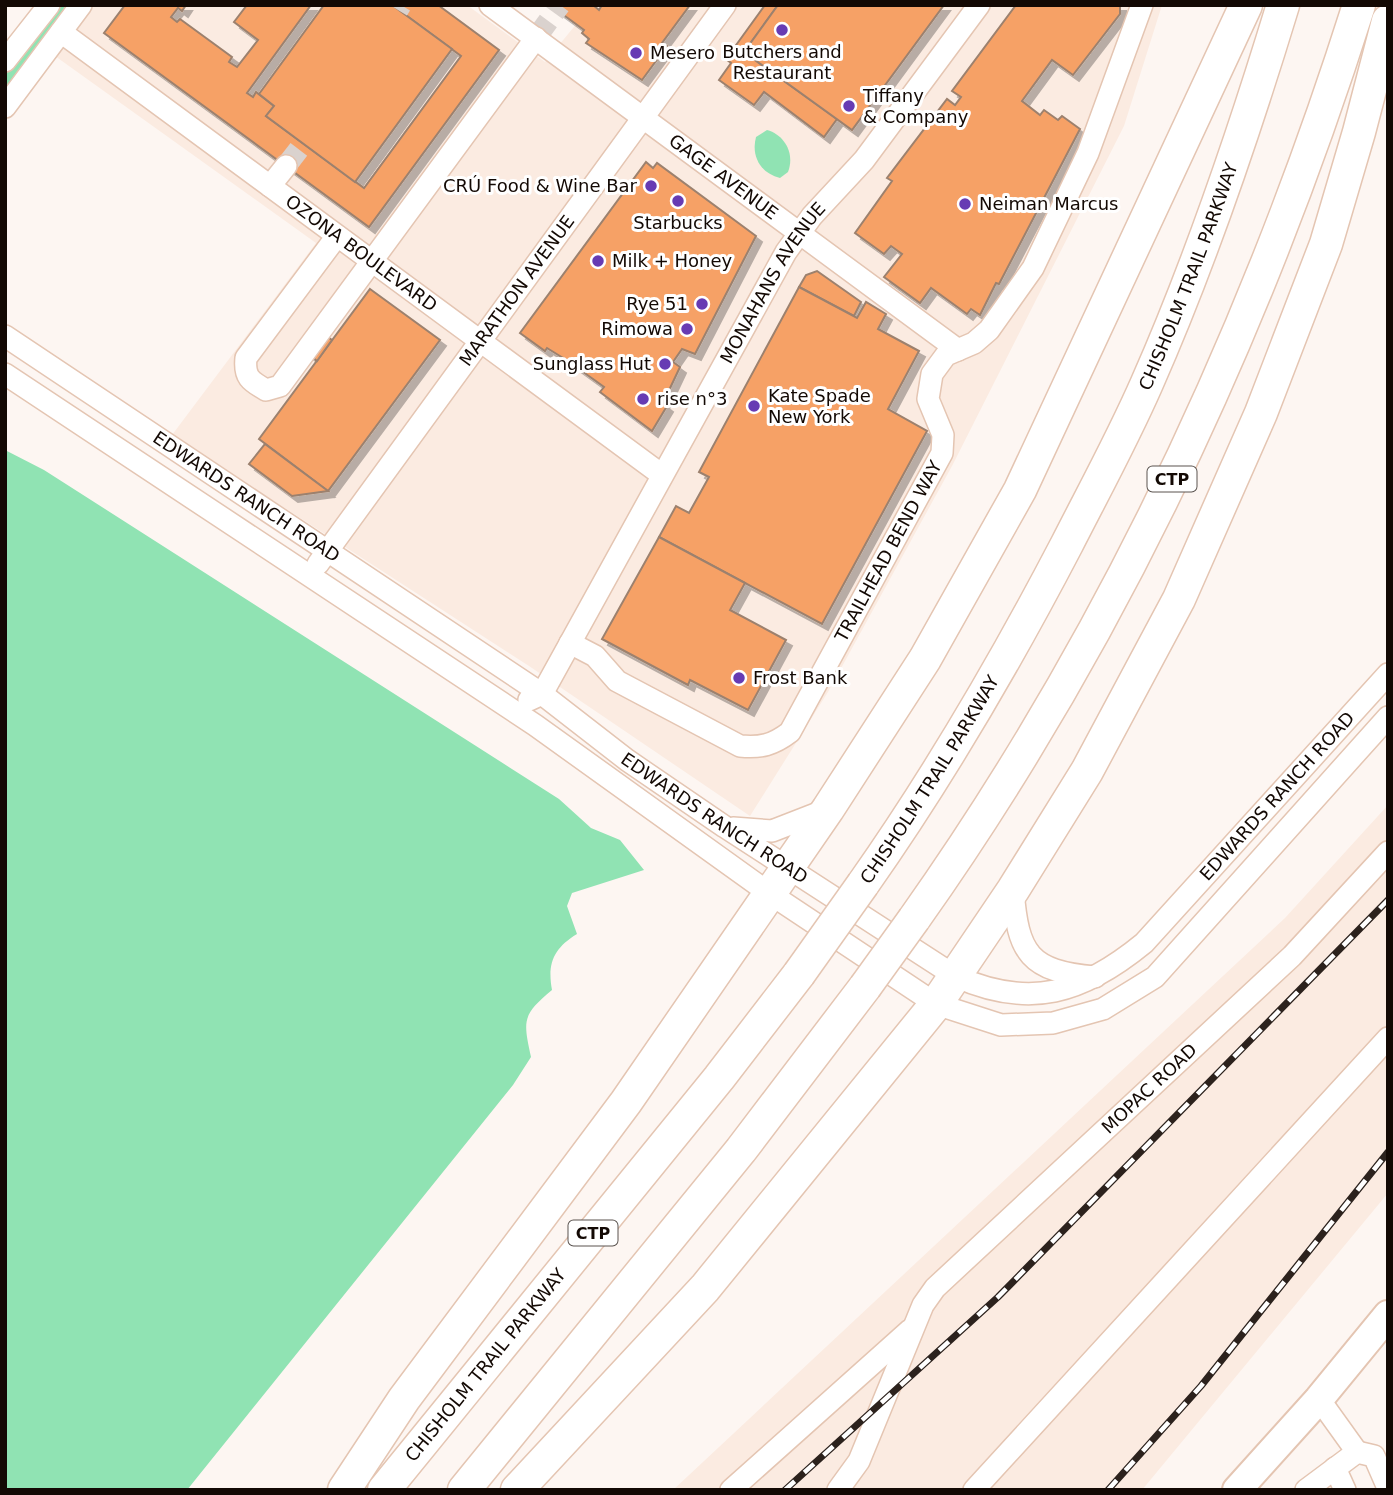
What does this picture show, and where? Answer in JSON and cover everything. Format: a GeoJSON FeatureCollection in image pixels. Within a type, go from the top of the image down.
{"type":"FeatureCollection","features":[{"type":"Feature","properties":{"kind":"highway"},"geometry":{"type":"LineString","coordinates":[[344,1490],[412,1388],[626,1102],[828,809],[925,659],[1002,525],[1137,244],[1246,5]]}},
{"type":"Feature","properties":{"kind":"highway","name":"CHISHOLM TRAIL PARKWAY"},"geometry":{"type":"LineString","coordinates":[[384,1490],[719,1078],[799,974],[904,826],[996,672],[1108,466],[1147,383],[1206,235],[1283,5]]}},
{"type":"Feature","properties":{"kind":"highway","name":"CTP"},"geometry":{"type":"LineString","coordinates":[[464,1490],[741,1150],[865,987],[986,814],[1063,688],[1148,530],[1194,433],[1265,269],[1321,123],[1359,5]]}},
{"type":"Feature","properties":{"kind":"highway"},"geometry":{"type":"LineString","coordinates":[[517,1490],[705,1289],[936,1004],[1068,802],[1140,677],[1232,484],[1295,329],[1326,244],[1357,141],[1388,21]]}},
{"type":"Feature","properties":{"kind":"main road"},"geometry":{"type":"LineString","coordinates":[[1237,1490],[1319,1399],[1388,1315]]}},
{"type":"Feature","properties":{"kind":"street"},"geometry":{"type":"LineString","coordinates":[[5,61],[49,5]]}},
{"type":"Feature","properties":{"kind":"street"},"geometry":{"type":"LineString","coordinates":[[5,107],[81,5]]}},
{"type":"Feature","properties":{"kind":"street","name":"GAGE AVENUE"},"geometry":{"type":"LineString","coordinates":[[491,5],[958,350]]}},
{"type":"Feature","properties":{"kind":"street","name":"MARATHON AVENUE"},"geometry":{"type":"LineString","coordinates":[[309,576],[724,5]]}},
{"type":"Feature","properties":{"kind":"street","name":"MONAHANS AVENUE"},"geometry":{"type":"LineString","coordinates":[[542,694],[799,233],[864,160],[979,5]]}},
{"type":"Feature","properties":{"kind":"street","name":"TRAILHEAD BEND WAY"},"geometry":{"type":"LineString","coordinates":[[569,643],[594,656],[617,681],[740,746],[760,748],[790,732],[942,453],[943,435],[929,408],[928,390],[939,362],[974,343],[989,330],[1033,268],[1088,153],[1142,5]]}},
{"type":"Feature","properties":{"kind":"street","name":"OZONA BOULEVARD"},"geometry":{"type":"LineString","coordinates":[[61,32],[662,475]]}},
{"type":"Feature","properties":{"kind":"street"},"geometry":{"type":"LineString","coordinates":[[337,236],[246,358],[244,372],[250,381],[265,390],[279,386],[536,38]]}},
{"type":"Feature","properties":{"kind":"street"},"geometry":{"type":"LineString","coordinates":[[270,186],[286,166]]}},
{"type":"Feature","properties":{"kind":"street","name":"EDWARDS RANCH ROAD"},"geometry":{"type":"LineString","coordinates":[[5,336],[542,694],[627,760],[725,827],[955,976],[988,988],[1038,995],[1073,989],[1112,969],[1144,943],[1388,674]]}},
{"type":"Feature","properties":{"kind":"street","name":"EDWARDS RANCH ROAD"},"geometry":{"type":"LineString","coordinates":[[5,374],[457,672],[769,893],[936,1004],[1001,1026],[1053,1023],[1103,1009],[1155,977],[1388,717]]}},
{"type":"Feature","properties":{"kind":"street"},"geometry":{"type":"LineString","coordinates":[[457,672],[522,701],[542,694]]}},
{"type":"Feature","properties":{"kind":"street"},"geometry":{"type":"LineString","coordinates":[[535,725],[542,721],[550,723],[583,744],[627,760]]}},
{"type":"Feature","properties":{"kind":"street"},"geometry":{"type":"LineString","coordinates":[[725,827],[772,831],[828,809]]}},
{"type":"Feature","properties":{"kind":"street","name":"MOPAC ROAD"},"geometry":{"type":"LineString","coordinates":[[838,1490],[859,1461],[929,1297],[951,1272],[1292,956],[1388,852]]}},
{"type":"Feature","properties":{"kind":"street"},"geometry":{"type":"LineString","coordinates":[[1013,890],[1016,931],[1030,954],[1046,967],[1069,975],[1097,977]]}},
{"type":"Feature","properties":{"kind":"street"},"geometry":{"type":"LineString","coordinates":[[974,1490],[1388,1038]]}},
{"type":"Feature","properties":{"kind":"street","name":"MOPAC ROAD"},"geometry":{"type":"LineString","coordinates":[[731,1490],[914,1327]]}},
{"type":"Feature","properties":{"kind":"street"},"geometry":{"type":"LineString","coordinates":[[1319,1399],[1357,1452],[1374,1456],[1388,1488]]}},
{"type":"Feature","properties":{"kind":"street"},"geometry":{"type":"LineString","coordinates":[[1306,1490],[1357,1452]]}},
{"type":"Feature","properties":{"kind":"street"},"geometry":{"type":"LineString","coordinates":[[1335,1468],[1345,1490]]}},
{"type":"Feature","properties":{"kind":"shaded area"},"geometry":{"type":"Polygon","coordinates":[[[93,5],[467,5],[545,62],[592,5],[1162,5],[1124,126],[952,466],[828,692],[750,816],[529,666],[172,435],[316,243],[55,56],[93,5]]]}},
{"type":"Feature","properties":{"kind":"shaded area"},"geometry":{"type":"Polygon","coordinates":[[[1388,805],[1388,1193],[1142,1490],[673,1490],[1285,918],[1388,805]]]}},
{"type":"Feature","properties":{"kind":"green space"},"geometry":{"type":"Polygon","coordinates":[[[55,5],[74,5],[5,98],[5,73],[55,5]]]}},
{"type":"Feature","properties":{"kind":"green space"},"geometry":{"type":"Polygon","coordinates":[[[767,130],[779,136],[789,152],[788,172],[780,178],[762,168],[756,157],[756,137],[767,130]]]}},
{"type":"Feature","properties":{"kind":"green space"},"geometry":{"type":"Polygon","coordinates":[[[5,450],[44,470],[559,799],[591,828],[620,840],[644,870],[572,893],[567,906],[577,934],[563,945],[554,957],[552,990],[535,1006],[527,1019],[531,1057],[513,1085],[187,1490],[5,1490],[5,450]]]}},
{"type":"Feature","properties":{"kind":"building"},"geometry":{"type":"Polygon","coordinates":[[[125,5],[186,5],[182,11],[178,8],[171,17],[177,22],[180,19],[232,57],[229,62],[237,67],[258,40],[234,22],[247,5],[311,5],[247,93],[253,97],[256,92],[274,106],[266,116],[364,188],[461,56],[392,5],[438,5],[499,50],[369,227],[104,33],[125,5]]]}},
{"type":"Feature","properties":{"kind":"building"},"geometry":{"type":"Polygon","coordinates":[[[324,5],[392,5],[452,49],[355,182],[266,116],[274,106],[259,94],[324,5]]]}},
{"type":"Feature","properties":{"kind":"building"},"geometry":{"type":"Polygon","coordinates":[[[550,5],[593,5],[599,10],[602,5],[690,5],[662,43],[667,46],[642,80],[586,43],[589,39],[582,33],[584,30],[550,5]]]}},
{"type":"Feature","properties":{"kind":"building"},"geometry":{"type":"Polygon","coordinates":[[[765,5],[778,5],[744,52],[837,119],[824,137],[764,92],[754,105],[719,80],[731,63],[726,59],[765,5]]]}},
{"type":"Feature","properties":{"kind":"building"},"geometry":{"type":"Polygon","coordinates":[[[778,5],[944,5],[852,130],[744,52],[778,5]]]}},
{"type":"Feature","properties":{"kind":"building"},"geometry":{"type":"Polygon","coordinates":[[[1016,5],[1120,5],[1120,14],[1073,75],[1052,60],[1022,101],[1040,115],[1044,110],[1058,120],[1062,116],[1080,129],[980,315],[971,309],[967,314],[931,288],[920,303],[884,277],[902,254],[891,246],[884,254],[855,233],[892,181],[887,178],[947,99],[955,105],[961,97],[952,91],[1016,5]]]}},
{"type":"Feature","properties":{"kind":"building"},"geometry":{"type":"Polygon","coordinates":[[[646,162],[653,168],[657,163],[756,236],[695,354],[682,349],[673,362],[680,367],[663,403],[667,406],[652,431],[600,392],[604,387],[568,361],[547,348],[545,351],[520,333],[646,162]]]}},
{"type":"Feature","properties":{"kind":"building"},"geometry":{"type":"Polygon","coordinates":[[[817,271],[861,302],[854,316],[799,287],[806,275],[817,271]]]}},
{"type":"Feature","properties":{"kind":"building"},"geometry":{"type":"Polygon","coordinates":[[[799,287],[857,318],[866,302],[886,314],[878,329],[919,351],[888,409],[927,431],[822,624],[659,537],[676,506],[689,513],[709,477],[699,472],[799,287]]]}},
{"type":"Feature","properties":{"kind":"building"},"geometry":{"type":"Polygon","coordinates":[[[370,289],[440,340],[328,491],[259,439],[370,289]]]}},
{"type":"Feature","properties":{"kind":"building"},"geometry":{"type":"Polygon","coordinates":[[[322,333],[332,340],[317,361],[307,353],[322,333]]]}},
{"type":"Feature","properties":{"kind":"building"},"geometry":{"type":"Polygon","coordinates":[[[265,444],[328,491],[292,496],[249,464],[265,444]]]}},
{"type":"Feature","properties":{"kind":"building"},"geometry":{"type":"Polygon","coordinates":[[[659,537],[745,583],[730,610],[786,640],[748,710],[690,680],[688,685],[602,639],[659,537]]]}},
{"type":"Feature","properties":{"kind":"tunnel"},"geometry":{"type":"LineString","coordinates":[[398,10],[401,5]]}},
{"type":"Feature","properties":{"kind":"tunnel"},"geometry":{"type":"LineString","coordinates":[[536,38],[560,5]]}},
{"type":"Feature","properties":{"kind":"tunnel"},"geometry":{"type":"LineString","coordinates":[[286,166],[303,144]]}},
{"type":"Feature","properties":{"kind":"railway"},"geometry":{"type":"LineString","coordinates":[[785,1490],[998,1297],[1388,900]]}},
{"type":"Feature","properties":{"kind":"railway"},"geometry":{"type":"LineString","coordinates":[[1108,1490],[1201,1386],[1388,1152]]}},
{"type":"Feature","properties":{"kind":"place","name":"Butchers and Restaurant"},"geometry":{"type":"Point","coordinates":[782,30]}},
{"type":"Feature","properties":{"kind":"place","name":"Mesero"},"geometry":{"type":"Point","coordinates":[636,53]}},
{"type":"Feature","properties":{"kind":"place","name":"Tiffany & Company"},"geometry":{"type":"Point","coordinates":[849,106]}},
{"type":"Feature","properties":{"kind":"place","name":"CRÚ Food & Wine Bar"},"geometry":{"type":"Point","coordinates":[651,186]}},
{"type":"Feature","properties":{"kind":"place","name":"Starbucks"},"geometry":{"type":"Point","coordinates":[678,201]}},
{"type":"Feature","properties":{"kind":"place","name":"Neiman Marcus"},"geometry":{"type":"Point","coordinates":[965,204]}},
{"type":"Feature","properties":{"kind":"place","name":"Milk + Honey"},"geometry":{"type":"Point","coordinates":[598,261]}},
{"type":"Feature","properties":{"kind":"place","name":"Rye 51"},"geometry":{"type":"Point","coordinates":[702,304]}},
{"type":"Feature","properties":{"kind":"place","name":"Rimowa"},"geometry":{"type":"Point","coordinates":[687,329]}},
{"type":"Feature","properties":{"kind":"place","name":"Sunglass Hut"},"geometry":{"type":"Point","coordinates":[665,364]}},
{"type":"Feature","properties":{"kind":"place","name":"rise n°3"},"geometry":{"type":"Point","coordinates":[643,399]}},
{"type":"Feature","properties":{"kind":"place","name":"Kate Spade New York"},"geometry":{"type":"Point","coordinates":[754,406]}},
{"type":"Feature","properties":{"kind":"place","name":"Frost Bank"},"geometry":{"type":"Point","coordinates":[739,678]}}]}
